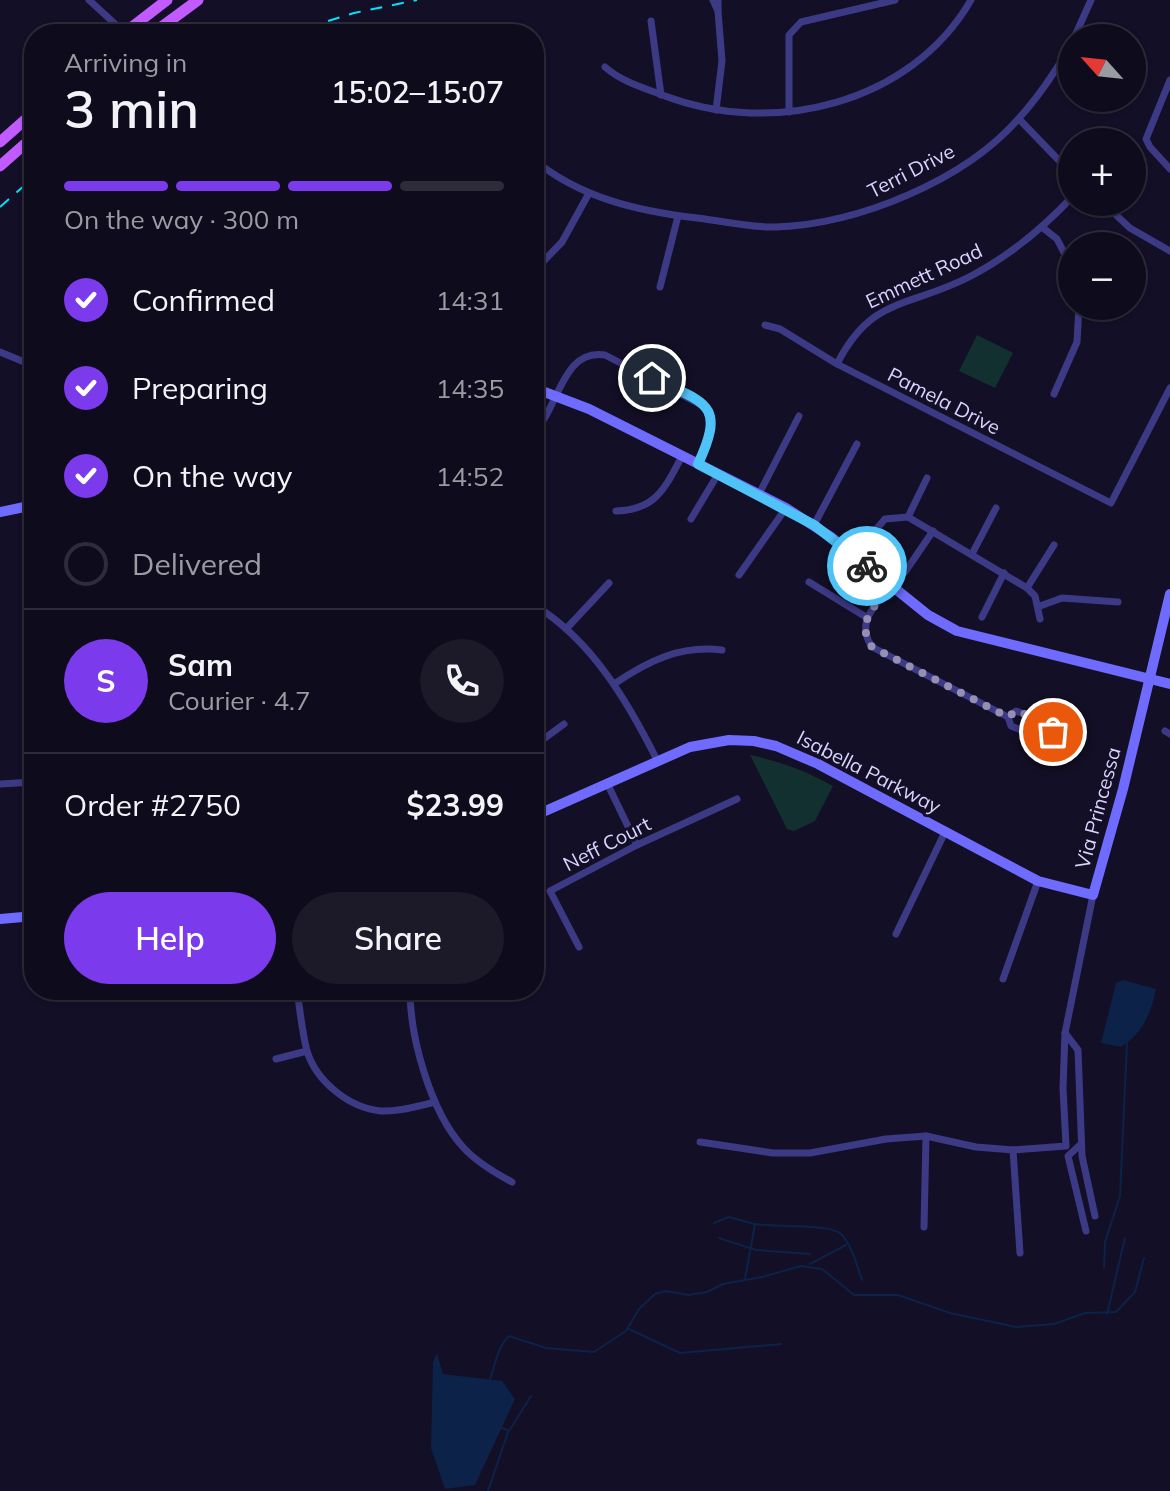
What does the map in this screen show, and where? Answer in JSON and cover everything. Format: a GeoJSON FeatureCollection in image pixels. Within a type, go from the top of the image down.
{"type":"FeatureCollection","features":[{"type":"Feature","properties":{"kind":"main road"},"geometry":{"type":"LineString","coordinates":[[136,24],[167,0]]}},
{"type":"Feature","properties":{"kind":"main road"},"geometry":{"type":"LineString","coordinates":[[166,24],[198,0]]}},
{"type":"Feature","properties":{"kind":"main road"},"geometry":{"type":"LineString","coordinates":[[0,142],[24,121]]}},
{"type":"Feature","properties":{"kind":"main road"},"geometry":{"type":"LineString","coordinates":[[0,166],[24,145]]}},
{"type":"Feature","properties":{"kind":"street"},"geometry":{"type":"LineString","coordinates":[[89,0],[114,24]]}},
{"type":"Feature","properties":{"kind":"street"},"geometry":{"type":"LineString","coordinates":[[716,0],[722,61],[716,110]]}},
{"type":"Feature","properties":{"kind":"street"},"geometry":{"type":"LineString","coordinates":[[789,112],[789,35],[793,28],[801,22],[895,0]]}},
{"type":"Feature","properties":{"kind":"street"},"geometry":{"type":"LineString","coordinates":[[605,67],[615,76],[661,95],[716,110],[766,115],[828,106],[867,92],[894,77],[943,39],[971,0]]}},
{"type":"Feature","properties":{"kind":"street","name":"Terri Drive"},"geometry":{"type":"LineString","coordinates":[[1080,24],[1091,0]]}},
{"type":"Feature","properties":{"kind":"street"},"geometry":{"type":"LineString","coordinates":[[651,21],[661,95]]}},
{"type":"Feature","properties":{"kind":"street","name":"Terri Drive"},"geometry":{"type":"LineString","coordinates":[[544,166],[588,195],[678,216],[772,227],[810,225],[875,209],[955,169],[1019,119],[1058,62]]}},
{"type":"Feature","properties":{"kind":"street"},"geometry":{"type":"LineString","coordinates":[[1170,80],[1146,139],[1170,169]]}},
{"type":"Feature","properties":{"kind":"street"},"geometry":{"type":"LineString","coordinates":[[1019,119],[1058,159]]}},
{"type":"Feature","properties":{"kind":"street"},"geometry":{"type":"LineString","coordinates":[[544,261],[562,242],[588,195]]}},
{"type":"Feature","properties":{"kind":"street","name":"Emmett Road"},"geometry":{"type":"LineString","coordinates":[[837,364],[851,337],[878,312],[932,294],[973,275],[1043,228],[1058,212]]}},
{"type":"Feature","properties":{"kind":"street"},"geometry":{"type":"LineString","coordinates":[[660,287],[678,216]]}},
{"type":"Feature","properties":{"kind":"street"},"geometry":{"type":"LineString","coordinates":[[1117,216],[1130,228],[1170,251]]}},
{"type":"Feature","properties":{"kind":"street"},"geometry":{"type":"LineString","coordinates":[[1043,228],[1058,241]]}},
{"type":"Feature","properties":{"kind":"street"},"geometry":{"type":"LineString","coordinates":[[1054,394],[1077,342],[1078,320]]}},
{"type":"Feature","properties":{"kind":"street","name":"Pamela Drive"},"geometry":{"type":"LineString","coordinates":[[765,325],[780,329],[837,364],[1111,503],[1170,388]]}},
{"type":"Feature","properties":{"kind":"street"},"geometry":{"type":"LineString","coordinates":[[0,352],[24,362]]}},
{"type":"Feature","properties":{"kind":"street"},"geometry":{"type":"LineString","coordinates":[[544,421],[565,377],[583,356],[594,353],[618,361],[707,408],[712,429],[698,464]]}},
{"type":"Feature","properties":{"kind":"street"},"geometry":{"type":"LineString","coordinates":[[544,391],[786,508],[854,555],[928,615],[957,631],[1170,684]]}},
{"type":"Feature","properties":{"kind":"street"},"geometry":{"type":"LineString","coordinates":[[759,494],[799,416]]}},
{"type":"Feature","properties":{"kind":"street"},"geometry":{"type":"LineString","coordinates":[[814,525],[857,444]]}},
{"type":"Feature","properties":{"kind":"street"},"geometry":{"type":"LineString","coordinates":[[616,511],[633,511],[651,502],[669,482],[682,456]]}},
{"type":"Feature","properties":{"kind":"street"},"geometry":{"type":"LineString","coordinates":[[691,519],[718,474]]}},
{"type":"Feature","properties":{"kind":"street"},"geometry":{"type":"LineString","coordinates":[[908,517],[927,478]]}},
{"type":"Feature","properties":{"kind":"street"},"geometry":{"type":"LineString","coordinates":[[0,512],[24,507]]}},
{"type":"Feature","properties":{"kind":"street"},"geometry":{"type":"LineString","coordinates":[[739,575],[786,508]]}},
{"type":"Feature","properties":{"kind":"street"},"geometry":{"type":"LineString","coordinates":[[972,554],[996,508]]}},
{"type":"Feature","properties":{"kind":"street"},"geometry":{"type":"LineString","coordinates":[[854,555],[885,519],[908,517],[1027,588],[1040,606],[1040,619]]}},
{"type":"Feature","properties":{"kind":"street"},"geometry":{"type":"LineString","coordinates":[[905,572],[933,531]]}},
{"type":"Feature","properties":{"kind":"street"},"geometry":{"type":"LineString","coordinates":[[1027,588],[1054,545]]}},
{"type":"Feature","properties":{"kind":"street"},"geometry":{"type":"LineString","coordinates":[[982,617],[1004,573]]}},
{"type":"Feature","properties":{"kind":"street"},"geometry":{"type":"LineString","coordinates":[[809,582],[866,617]]}},
{"type":"Feature","properties":{"kind":"street"},"geometry":{"type":"LineString","coordinates":[[566,629],[609,583]]}},
{"type":"Feature","properties":{"kind":"street"},"geometry":{"type":"LineString","coordinates":[[891,586],[866,617],[866,637],[872,647],[1008,717],[1011,726],[1042,738],[1053,732],[1053,727],[1047,722],[1016,711],[1008,717]]}},
{"type":"Feature","properties":{"kind":"street","name":"Via Princessa"},"geometry":{"type":"LineString","coordinates":[[1013,1150],[1066,1146],[1063,1088],[1065,1033],[1093,895],[1170,594]]}},
{"type":"Feature","properties":{"kind":"street"},"geometry":{"type":"LineString","coordinates":[[1040,606],[1062,598],[1118,602]]}},
{"type":"Feature","properties":{"kind":"street"},"geometry":{"type":"LineString","coordinates":[[544,612],[566,629],[614,684],[657,760]]}},
{"type":"Feature","properties":{"kind":"street"},"geometry":{"type":"LineString","coordinates":[[614,684],[639,667],[669,654],[700,647],[722,650]]}},
{"type":"Feature","properties":{"kind":"street"},"geometry":{"type":"LineString","coordinates":[[544,739],[564,724]]}},
{"type":"Feature","properties":{"kind":"street","name":"Isabella Parkway"},"geometry":{"type":"LineString","coordinates":[[544,811],[690,747],[729,740],[776,746],[818,764],[1038,881],[1093,895]]}},
{"type":"Feature","properties":{"kind":"street"},"geometry":{"type":"LineString","coordinates":[[0,784],[24,783]]}},
{"type":"Feature","properties":{"kind":"street"},"geometry":{"type":"LineString","coordinates":[[607,783],[637,845]]}},
{"type":"Feature","properties":{"kind":"street","name":"Neff Court"},"geometry":{"type":"LineString","coordinates":[[579,947],[550,891],[637,845],[737,799]]}},
{"type":"Feature","properties":{"kind":"street"},"geometry":{"type":"LineString","coordinates":[[896,934],[945,832]]}},
{"type":"Feature","properties":{"kind":"street"},"geometry":{"type":"LineString","coordinates":[[1003,979],[1038,881]]}},
{"type":"Feature","properties":{"kind":"street"},"geometry":{"type":"LineString","coordinates":[[0,919],[24,917]]}},
{"type":"Feature","properties":{"kind":"street"},"geometry":{"type":"LineString","coordinates":[[299,1000],[307,1051],[315,1069],[329,1086],[351,1101],[378,1111],[404,1110],[435,1102]]}},
{"type":"Feature","properties":{"kind":"street"},"geometry":{"type":"LineString","coordinates":[[410,1000],[410,1015],[435,1102],[462,1147],[512,1182]]}},
{"type":"Feature","properties":{"kind":"street"},"geometry":{"type":"LineString","coordinates":[[1065,1033],[1075,1043],[1079,1056],[1081,1144],[1095,1216]]}},
{"type":"Feature","properties":{"kind":"street"},"geometry":{"type":"LineString","coordinates":[[276,1059],[307,1051]]}},
{"type":"Feature","properties":{"kind":"street"},"geometry":{"type":"LineString","coordinates":[[924,1227],[926,1136]]}},
{"type":"Feature","properties":{"kind":"street"},"geometry":{"type":"LineString","coordinates":[[700,1142],[773,1153],[810,1153],[886,1139],[926,1136],[976,1147],[1013,1150],[1020,1253]]}},
{"type":"Feature","properties":{"kind":"street"},"geometry":{"type":"LineString","coordinates":[[1081,1144],[1068,1156],[1086,1231]]}},
{"type":"Feature","properties":{"kind":"green space"},"geometry":{"type":"Polygon","coordinates":[[[977,335],[1013,353],[995,388],[959,371],[977,335]]]}},
{"type":"Feature","properties":{"kind":"green space"},"geometry":{"type":"Polygon","coordinates":[[[750,755],[793,768],[833,786],[815,821],[794,831],[787,829],[750,755]]]}},
{"type":"Feature","properties":{"kind":"water"},"geometry":{"type":"Polygon","coordinates":[[[1123,980],[1156,989],[1145,1022],[1121,1047],[1101,1043],[1116,983],[1123,980]]]}},
{"type":"Feature","properties":{"kind":"water"},"geometry":{"type":"Polygon","coordinates":[[[437,1353],[443,1374],[502,1381],[515,1399],[475,1485],[445,1489],[431,1448],[433,1362],[437,1353]]]}},
{"type":"Feature","properties":{"kind":"waterway"},"geometry":{"type":"LineString","coordinates":[[1104,1267],[1105,1242],[1120,1196],[1127,1043]]}},
{"type":"Feature","properties":{"kind":"waterway"},"geometry":{"type":"LineString","coordinates":[[714,1223],[729,1217],[754,1224]]}},
{"type":"Feature","properties":{"kind":"waterway"},"geometry":{"type":"LineString","coordinates":[[745,1279],[755,1224],[814,1227],[841,1234],[854,1256],[862,1280]]}},
{"type":"Feature","properties":{"kind":"waterway"},"geometry":{"type":"LineString","coordinates":[[719,1238],[756,1250],[810,1254]]}},
{"type":"Feature","properties":{"kind":"waterway"},"geometry":{"type":"LineString","coordinates":[[1107,1314],[1125,1238]]}},
{"type":"Feature","properties":{"kind":"waterway"},"geometry":{"type":"LineString","coordinates":[[810,1264],[846,1245]]}},
{"type":"Feature","properties":{"kind":"waterway"},"geometry":{"type":"LineString","coordinates":[[489,1382],[499,1351],[509,1336],[546,1348],[594,1352],[626,1331],[639,1309],[655,1294],[666,1291],[689,1295],[707,1292],[723,1284],[801,1266],[822,1269],[854,1295],[898,1295],[950,1313],[1016,1327],[1054,1324],[1085,1313],[1116,1312],[1135,1292],[1144,1258]]}},
{"type":"Feature","properties":{"kind":"waterway"},"geometry":{"type":"LineString","coordinates":[[629,1329],[680,1353],[781,1344]]}},
{"type":"Feature","properties":{"kind":"waterway"},"geometry":{"type":"LineString","coordinates":[[500,1427],[509,1431],[531,1396]]}},
{"type":"Feature","properties":{"kind":"waterway"},"geometry":{"type":"LineString","coordinates":[[488,1491],[508,1432]]}},
{"type":"Feature","properties":{"kind":"railway"},"geometry":{"type":"LineString","coordinates":[[318,24],[417,0]]}},
{"type":"Feature","properties":{"kind":"railway"},"geometry":{"type":"LineString","coordinates":[[0,207],[24,186]]}},
{"type":"Feature","properties":{"kind":"way so far"},"geometry":{"type":"LineString","coordinates":[[867,566],[891,586],[866,617],[866,637],[872,647],[1008,717],[1016,711],[1047,722],[1052,725],[1053,732]]}},
{"type":"Feature","properties":{"kind":"route"},"geometry":{"type":"LineString","coordinates":[[652,378],[698,401],[712,416],[712,429],[698,464],[786,508],[831,537],[867,566]]}}]}
